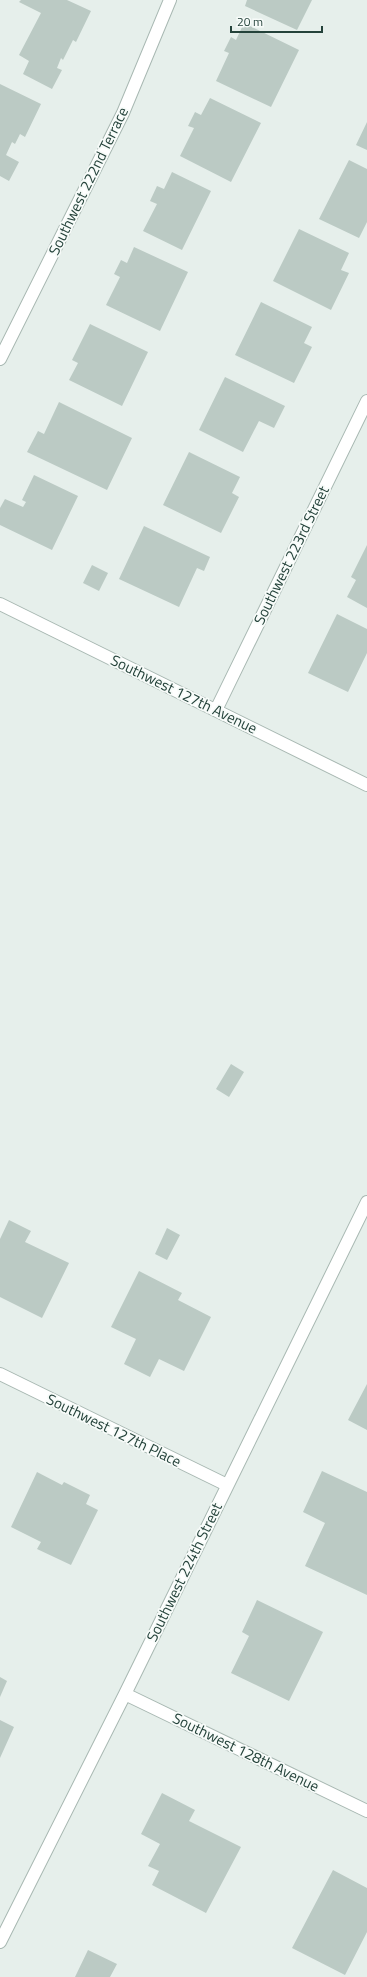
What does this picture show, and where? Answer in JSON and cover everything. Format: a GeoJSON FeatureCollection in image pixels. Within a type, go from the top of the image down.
{"type":"FeatureCollection","features":[{"type":"Feature","properties":{"kind":"street","name":"Southwest 222nd Terrace"},"geometry":{"type":"LineString","coordinates":[[0,359],[123,113],[170,0]]}},
{"type":"Feature","properties":{"kind":"street","name":"Southwest 223rd Street"},"geometry":{"type":"LineString","coordinates":[[216,710],[367,401]]}},
{"type":"Feature","properties":{"kind":"street","name":"Southwest 127th Avenue"},"geometry":{"type":"LineString","coordinates":[[0,604],[367,785]]}},
{"type":"Feature","properties":{"kind":"street","name":"Southwest 224th Street"},"geometry":{"type":"LineString","coordinates":[[0,1942],[125,1694],[367,1202]]}},
{"type":"Feature","properties":{"kind":"street","name":"Southwest 127th Place"},"geometry":{"type":"LineString","coordinates":[[0,1374],[227,1484]]}},
{"type":"Feature","properties":{"kind":"street","name":"Southwest 128th Avenue"},"geometry":{"type":"LineString","coordinates":[[125,1694],[367,1811]]}},
{"type":"Feature","properties":{"kind":"building"},"geometry":{"type":"Polygon","coordinates":[[[21,0],[67,0],[91,11],[76,42],[73,40],[63,60],[61,58],[57,68],[62,70],[52,89],[23,74],[29,61],[19,55],[41,13],[19,2],[21,0]]]}},
{"type":"Feature","properties":{"kind":"building"},"geometry":{"type":"Polygon","coordinates":[[[247,0],[312,0],[297,30],[245,6],[247,0]]]}},
{"type":"Feature","properties":{"kind":"building"},"geometry":{"type":"Polygon","coordinates":[[[244,23],[299,50],[271,107],[216,81],[229,53],[224,51],[231,37],[236,40],[244,23]]]}},
{"type":"Feature","properties":{"kind":"building"},"geometry":{"type":"Polygon","coordinates":[[[0,84],[41,104],[25,137],[20,134],[15,144],[12,142],[6,155],[19,162],[9,181],[0,176],[0,84]]]}},
{"type":"Feature","properties":{"kind":"building"},"geometry":{"type":"Polygon","coordinates":[[[210,98],[261,123],[231,182],[180,156],[194,128],[188,126],[195,112],[201,115],[210,98]]]}},
{"type":"Feature","properties":{"kind":"building"},"geometry":{"type":"Polygon","coordinates":[[[367,122],[367,150],[356,145],[367,122]]]}},
{"type":"Feature","properties":{"kind":"building"},"geometry":{"type":"Polygon","coordinates":[[[349,160],[367,169],[367,222],[359,238],[319,219],[349,160]]]}},
{"type":"Feature","properties":{"kind":"building"},"geometry":{"type":"Polygon","coordinates":[[[172,172],[211,191],[182,250],[143,231],[157,204],[150,201],[157,186],[164,189],[172,172]]]}},
{"type":"Feature","properties":{"kind":"building"},"geometry":{"type":"Polygon","coordinates":[[[299,229],[349,253],[341,270],[349,273],[331,310],[273,281],[299,229]]]}},
{"type":"Feature","properties":{"kind":"building"},"geometry":{"type":"Polygon","coordinates":[[[134,247],[188,272],[160,331],[106,305],[120,277],[114,274],[121,260],[127,263],[134,247]]]}},
{"type":"Feature","properties":{"kind":"building"},"geometry":{"type":"Polygon","coordinates":[[[261,302],[312,327],[304,343],[312,347],[294,383],[235,355],[261,302]]]}},
{"type":"Feature","properties":{"kind":"building"},"geometry":{"type":"Polygon","coordinates":[[[90,324],[148,352],[122,406],[69,380],[78,363],[72,360],[90,324]]]}},
{"type":"Feature","properties":{"kind":"building"},"geometry":{"type":"Polygon","coordinates":[[[225,377],[285,406],[274,428],[259,421],[243,452],[199,430],[225,377]]]}},
{"type":"Feature","properties":{"kind":"building"},"geometry":{"type":"Polygon","coordinates":[[[59,402],[132,438],[107,490],[27,452],[38,431],[44,434],[59,402]]]}},
{"type":"Feature","properties":{"kind":"building"},"geometry":{"type":"Polygon","coordinates":[[[189,452],[240,477],[232,493],[239,497],[221,533],[163,505],[189,452]]]}},
{"type":"Feature","properties":{"kind":"building"},"geometry":{"type":"Polygon","coordinates":[[[34,475],[78,496],[52,550],[0,525],[0,508],[5,499],[23,507],[26,502],[22,500],[34,475]]]}},
{"type":"Feature","properties":{"kind":"building"},"geometry":{"type":"Polygon","coordinates":[[[144,526],[210,557],[204,571],[197,568],[179,607],[119,579],[144,526]]]}},
{"type":"Feature","properties":{"kind":"building"},"geometry":{"type":"Polygon","coordinates":[[[367,545],[367,608],[347,597],[356,580],[351,577],[367,545]]]}},
{"type":"Feature","properties":{"kind":"building"},"geometry":{"type":"Polygon","coordinates":[[[92,565],[108,573],[99,591],[83,583],[92,565]]]}},
{"type":"Feature","properties":{"kind":"building"},"geometry":{"type":"Polygon","coordinates":[[[337,614],[367,629],[367,653],[348,692],[308,673],[337,614]]]}},
{"type":"Feature","properties":{"kind":"building"},"geometry":{"type":"Polygon","coordinates":[[[231,1064],[244,1072],[229,1097],[216,1089],[231,1064]]]}},
{"type":"Feature","properties":{"kind":"building"},"geometry":{"type":"Polygon","coordinates":[[[9,1220],[31,1231],[25,1242],[69,1263],[42,1318],[0,1297],[0,1239],[9,1220]]]}},
{"type":"Feature","properties":{"kind":"building"},"geometry":{"type":"Polygon","coordinates":[[[167,1228],[180,1235],[167,1260],[155,1254],[167,1228]]]}},
{"type":"Feature","properties":{"kind":"building"},"geometry":{"type":"Polygon","coordinates":[[[139,1271],[182,1293],[178,1300],[211,1317],[184,1371],[159,1359],[150,1377],[124,1364],[136,1339],[111,1327],[139,1271]]]}},
{"type":"Feature","properties":{"kind":"building"},"geometry":{"type":"Polygon","coordinates":[[[367,1384],[367,1430],[348,1420],[367,1384]]]}},
{"type":"Feature","properties":{"kind":"building"},"geometry":{"type":"Polygon","coordinates":[[[322,1471],[367,1492],[367,1595],[305,1566],[325,1523],[303,1512],[322,1471]]]}},
{"type":"Feature","properties":{"kind":"building"},"geometry":{"type":"Polygon","coordinates":[[[37,1472],[62,1485],[64,1482],[90,1495],[86,1504],[98,1510],[71,1565],[37,1549],[41,1542],[11,1527],[37,1472]]]}},
{"type":"Feature","properties":{"kind":"building"},"geometry":{"type":"Polygon","coordinates":[[[257,1600],[323,1632],[289,1701],[231,1673],[249,1636],[242,1632],[257,1600]]]}},
{"type":"Feature","properties":{"kind":"building"},"geometry":{"type":"Polygon","coordinates":[[[0,1677],[7,1681],[0,1697],[0,1677]]]}},
{"type":"Feature","properties":{"kind":"building"},"geometry":{"type":"Polygon","coordinates":[[[0,1720],[14,1727],[0,1758],[0,1720]]]}},
{"type":"Feature","properties":{"kind":"building"},"geometry":{"type":"Polygon","coordinates":[[[162,1793],[195,1810],[189,1821],[241,1847],[206,1913],[152,1885],[159,1871],[148,1866],[160,1844],[141,1834],[162,1793]]]}},
{"type":"Feature","properties":{"kind":"building"},"geometry":{"type":"Polygon","coordinates":[[[333,1870],[367,1888],[367,1932],[345,1975],[292,1948],[333,1870]]]}},
{"type":"Feature","properties":{"kind":"building"},"geometry":{"type":"Polygon","coordinates":[[[88,1950],[117,1964],[110,1977],[75,1977],[88,1950]]]}}]}
